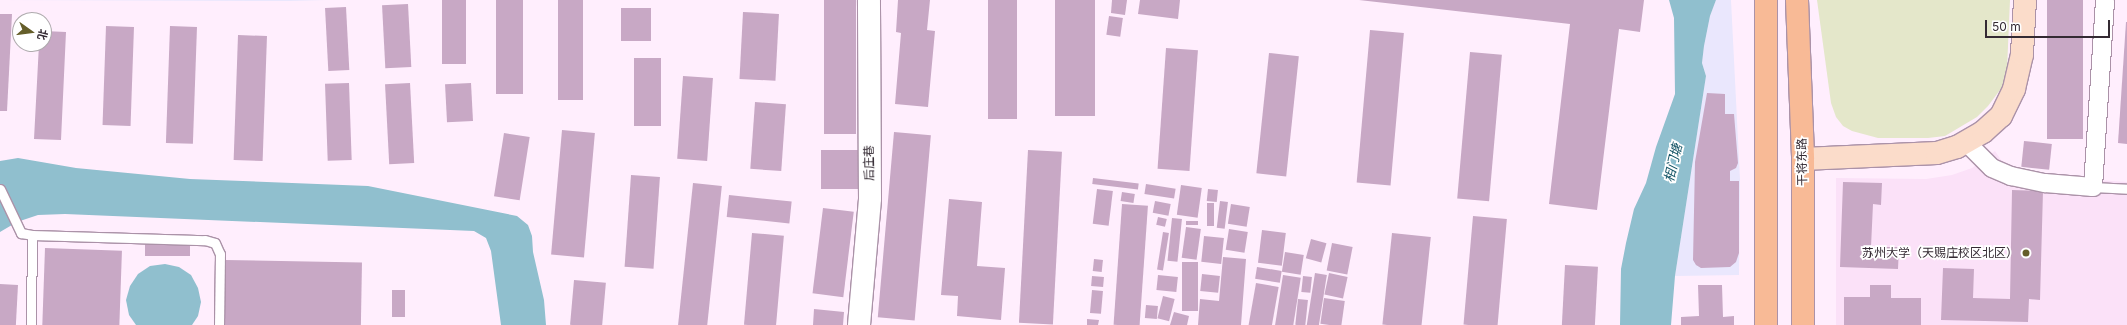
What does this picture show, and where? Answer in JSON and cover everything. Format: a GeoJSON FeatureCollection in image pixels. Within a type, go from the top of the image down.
{"type":"FeatureCollection","features":[{"type":"Feature","properties":{"kind":"main road"},"geometry":{"type":"LineString","coordinates":[[1766,0],[1766,325]]}},
{"type":"Feature","properties":{"kind":"main road","name":"干将东路"},"geometry":{"type":"LineString","coordinates":[[1798,0],[1803,159],[1803,325]]}},
{"type":"Feature","properties":{"kind":"main road"},"geometry":{"type":"LineString","coordinates":[[1803,159],[1936,153],[1967,143],[1983,132],[2001,116],[2010,99],[2017,80],[2022,54],[2025,0]]}},
{"type":"Feature","properties":{"kind":"street","name":"后庄巷"},"geometry":{"type":"LineString","coordinates":[[859,325],[870,198],[869,0]]}},
{"type":"Feature","properties":{"kind":"street"},"geometry":{"type":"LineString","coordinates":[[1967,143],[1992,168],[2012,176],[2045,183],[2093,187],[2105,0]]}},
{"type":"Feature","properties":{"kind":"lane"},"geometry":{"type":"LineString","coordinates":[[2093,187],[2127,189]]}},
{"type":"Feature","properties":{"kind":"lane"},"geometry":{"type":"LineString","coordinates":[[0,189],[21,233],[32,235],[205,240],[215,243],[220,254],[219,325]]}},
{"type":"Feature","properties":{"kind":"lane"},"geometry":{"type":"LineString","coordinates":[[31,325],[32,235]]}},
{"type":"Feature","properties":{"kind":"shaded area"},"geometry":{"type":"Polygon","coordinates":[[[0,0],[326,0],[289,1],[0,0]]]}},
{"type":"Feature","properties":{"kind":"shaded area"},"geometry":{"type":"Polygon","coordinates":[[[1716,0],[1731,0],[1740,180],[1739,275],[1675,276],[1706,76],[1702,63],[1704,46],[1710,16],[1716,0]]]}},
{"type":"Feature","properties":{"kind":"shaded area","name":"苏州大学（天赐庄校区北区）"},"geometry":{"type":"Polygon","coordinates":[[[1995,151],[2001,160],[2021,171],[2047,177],[2127,182],[2127,325],[1836,325],[1836,178],[1926,179],[1952,175],[1972,168],[1995,151]]]}},
{"type":"Feature","properties":{"kind":"green space"},"geometry":{"type":"Polygon","coordinates":[[[1817,0],[2010,0],[2007,69],[2003,86],[1988,106],[1977,117],[1945,136],[1928,138],[1878,138],[1852,131],[1843,126],[1836,117],[1831,103],[1817,0]]]}},
{"type":"Feature","properties":{"kind":"water","name":"相门塘"},"geometry":{"type":"Polygon","coordinates":[[[1669,0],[1716,0],[1710,16],[1704,46],[1702,63],[1706,76],[1675,276],[1671,325],[1620,325],[1621,269],[1634,209],[1646,183],[1656,147],[1675,94],[1674,18],[1669,0]]]}},
{"type":"Feature","properties":{"kind":"water"},"geometry":{"type":"Polygon","coordinates":[[[18,158],[76,168],[190,179],[368,186],[517,216],[528,225],[532,236],[533,252],[544,300],[546,325],[501,325],[491,251],[486,238],[474,231],[65,214],[38,215],[17,222],[0,232],[0,161],[18,158]]]}},
{"type":"Feature","properties":{"kind":"water"},"geometry":{"type":"Polygon","coordinates":[[[165,264],[179,267],[191,275],[198,288],[201,302],[198,316],[192,325],[136,325],[129,315],[126,300],[130,286],[138,274],[150,266],[165,264]]]}},
{"type":"Feature","properties":{"kind":"building"},"geometry":{"type":"Polygon","coordinates":[[[442,0],[466,0],[466,64],[442,64],[442,0]]]}},
{"type":"Feature","properties":{"kind":"building"},"geometry":{"type":"Polygon","coordinates":[[[496,0],[523,0],[523,94],[496,94],[496,0]]]}},
{"type":"Feature","properties":{"kind":"building"},"geometry":{"type":"Polygon","coordinates":[[[558,0],[583,0],[583,100],[558,100],[558,0]]]}},
{"type":"Feature","properties":{"kind":"building"},"geometry":{"type":"Polygon","coordinates":[[[824,0],[856,0],[856,134],[824,134],[824,0]]]}},
{"type":"Feature","properties":{"kind":"building"},"geometry":{"type":"Polygon","coordinates":[[[898,0],[930,0],[927,30],[935,31],[928,107],[895,104],[901,33],[896,32],[898,0]]]}},
{"type":"Feature","properties":{"kind":"building"},"geometry":{"type":"Polygon","coordinates":[[[988,0],[1017,0],[1017,119],[988,119],[988,0]]]}},
{"type":"Feature","properties":{"kind":"building"},"geometry":{"type":"Polygon","coordinates":[[[1055,0],[1095,0],[1095,116],[1055,116],[1055,0]]]}},
{"type":"Feature","properties":{"kind":"building"},"geometry":{"type":"Polygon","coordinates":[[[1112,0],[1127,0],[1125,15],[1111,13],[1112,0]]]}},
{"type":"Feature","properties":{"kind":"building"},"geometry":{"type":"Polygon","coordinates":[[[1140,0],[1180,0],[1178,19],[1138,14],[1140,0]]]}},
{"type":"Feature","properties":{"kind":"building"},"geometry":{"type":"Polygon","coordinates":[[[1359,0],[1644,0],[1640,32],[1619,29],[1597,210],[1549,204],[1570,24],[1359,0]]]}},
{"type":"Feature","properties":{"kind":"building"},"geometry":{"type":"Polygon","coordinates":[[[2047,0],[2083,0],[2083,139],[2047,139],[2047,0]]]}},
{"type":"Feature","properties":{"kind":"building"},"geometry":{"type":"Polygon","coordinates":[[[408,4],[411,67],[385,68],[382,5],[408,4]]]}},
{"type":"Feature","properties":{"kind":"building"},"geometry":{"type":"Polygon","coordinates":[[[346,7],[349,70],[328,71],[325,8],[346,7]]]}},
{"type":"Feature","properties":{"kind":"building"},"geometry":{"type":"Polygon","coordinates":[[[621,8],[651,8],[651,41],[621,41],[621,8]]]}},
{"type":"Feature","properties":{"kind":"building"},"geometry":{"type":"Polygon","coordinates":[[[743,12],[779,14],[775,81],[739,79],[743,12]]]}},
{"type":"Feature","properties":{"kind":"building"},"geometry":{"type":"Polygon","coordinates":[[[0,14],[12,14],[7,111],[0,111],[0,14]]]}},
{"type":"Feature","properties":{"kind":"building"},"geometry":{"type":"Polygon","coordinates":[[[1109,16],[1123,18],[1120,37],[1106,35],[1109,16]]]}},
{"type":"Feature","properties":{"kind":"building"},"geometry":{"type":"Polygon","coordinates":[[[2127,22],[2127,144],[2118,143],[2127,22]]]}},
{"type":"Feature","properties":{"kind":"building"},"geometry":{"type":"Polygon","coordinates":[[[106,26],[134,27],[131,126],[103,125],[106,26]]]}},
{"type":"Feature","properties":{"kind":"building"},"geometry":{"type":"Polygon","coordinates":[[[170,26],[197,27],[193,144],[166,143],[170,26]]]}},
{"type":"Feature","properties":{"kind":"building"},"geometry":{"type":"Polygon","coordinates":[[[1370,30],[1404,33],[1391,185],[1357,182],[1370,30]]]}},
{"type":"Feature","properties":{"kind":"building"},"geometry":{"type":"Polygon","coordinates":[[[52,31],[66,32],[61,140],[34,139],[39,52],[52,52],[52,31]]]}},
{"type":"Feature","properties":{"kind":"building"},"geometry":{"type":"Polygon","coordinates":[[[238,35],[267,36],[263,161],[234,160],[238,35]]]}},
{"type":"Feature","properties":{"kind":"building"},"geometry":{"type":"Polygon","coordinates":[[[1166,48],[1198,50],[1189,171],[1158,169],[1166,48]]]}},
{"type":"Feature","properties":{"kind":"building"},"geometry":{"type":"Polygon","coordinates":[[[1470,52],[1502,55],[1489,201],[1457,198],[1470,52]]]}},
{"type":"Feature","properties":{"kind":"building"},"geometry":{"type":"Polygon","coordinates":[[[1269,53],[1299,56],[1286,176],[1256,173],[1269,53]]]}},
{"type":"Feature","properties":{"kind":"building"},"geometry":{"type":"Polygon","coordinates":[[[634,58],[661,58],[661,126],[634,126],[634,58]]]}},
{"type":"Feature","properties":{"kind":"building"},"geometry":{"type":"Polygon","coordinates":[[[683,76],[713,78],[707,161],[677,159],[683,76]]]}},
{"type":"Feature","properties":{"kind":"building"},"geometry":{"type":"Polygon","coordinates":[[[349,83],[352,160],[328,161],[325,84],[349,83]]]}},
{"type":"Feature","properties":{"kind":"building"},"geometry":{"type":"Polygon","coordinates":[[[410,83],[414,163],[389,164],[385,84],[410,83]]]}},
{"type":"Feature","properties":{"kind":"building"},"geometry":{"type":"Polygon","coordinates":[[[471,83],[473,121],[447,122],[445,84],[471,83]]]}},
{"type":"Feature","properties":{"kind":"building"},"geometry":{"type":"Polygon","coordinates":[[[1707,93],[1725,94],[1725,114],[1734,114],[1738,163],[1736,168],[1730,171],[1730,181],[1739,181],[1739,253],[1736,262],[1730,267],[1701,268],[1696,265],[1693,260],[1695,162],[1707,93]]]}},
{"type":"Feature","properties":{"kind":"building"},"geometry":{"type":"Polygon","coordinates":[[[755,102],[786,104],[781,171],[750,169],[755,102]]]}},
{"type":"Feature","properties":{"kind":"building"},"geometry":{"type":"Polygon","coordinates":[[[562,130],[595,133],[584,257],[551,255],[562,130]]]}},
{"type":"Feature","properties":{"kind":"building"},"geometry":{"type":"Polygon","coordinates":[[[894,132],[931,135],[915,321],[878,317],[894,132]]]}},
{"type":"Feature","properties":{"kind":"building"},"geometry":{"type":"Polygon","coordinates":[[[504,133],[530,137],[520,200],[494,196],[504,133]]]}},
{"type":"Feature","properties":{"kind":"building"},"geometry":{"type":"Polygon","coordinates":[[[2024,141],[2052,144],[2049,170],[2021,167],[2024,141]]]}},
{"type":"Feature","properties":{"kind":"building"},"geometry":{"type":"Polygon","coordinates":[[[821,150],[858,150],[858,189],[821,189],[821,150]]]}},
{"type":"Feature","properties":{"kind":"building"},"geometry":{"type":"Polygon","coordinates":[[[1028,150],[1062,152],[1053,325],[1019,323],[1028,150]]]}},
{"type":"Feature","properties":{"kind":"building"},"geometry":{"type":"Polygon","coordinates":[[[631,175],[660,177],[654,269],[625,267],[631,175]]]}},
{"type":"Feature","properties":{"kind":"building"},"geometry":{"type":"Polygon","coordinates":[[[1093,178],[1139,184],[1138,190],[1092,184],[1093,178]]]}},
{"type":"Feature","properties":{"kind":"building"},"geometry":{"type":"Polygon","coordinates":[[[1843,182],[1882,183],[1881,205],[1873,204],[1871,247],[1899,247],[1898,269],[1840,267],[1843,182]]]}},
{"type":"Feature","properties":{"kind":"building"},"geometry":{"type":"Polygon","coordinates":[[[693,183],[722,186],[707,325],[678,325],[693,183]]]}},
{"type":"Feature","properties":{"kind":"building"},"geometry":{"type":"Polygon","coordinates":[[[1146,184],[1176,189],[1174,199],[1144,194],[1146,184]]]}},
{"type":"Feature","properties":{"kind":"building"},"geometry":{"type":"Polygon","coordinates":[[[1181,185],[1202,188],[1198,218],[1177,215],[1181,185]]]}},
{"type":"Feature","properties":{"kind":"building"},"geometry":{"type":"Polygon","coordinates":[[[1097,189],[1113,191],[1109,226],[1093,224],[1097,189]]]}},
{"type":"Feature","properties":{"kind":"building"},"geometry":{"type":"Polygon","coordinates":[[[1208,189],[1218,190],[1217,202],[1207,201],[1208,189]]]}},
{"type":"Feature","properties":{"kind":"building"},"geometry":{"type":"Polygon","coordinates":[[[2012,190],[2043,191],[2040,300],[2029,299],[2028,322],[1941,320],[1943,268],[1974,269],[1973,298],[2010,299],[2012,190]]]}},
{"type":"Feature","properties":{"kind":"building"},"geometry":{"type":"Polygon","coordinates":[[[1122,192],[1135,194],[1133,203],[1121,201],[1122,192]]]}},
{"type":"Feature","properties":{"kind":"building"},"geometry":{"type":"Polygon","coordinates":[[[729,195],[792,202],[789,223],[727,217],[729,195]]]}},
{"type":"Feature","properties":{"kind":"building"},"geometry":{"type":"Polygon","coordinates":[[[949,199],[982,202],[977,266],[1005,268],[1001,320],[957,316],[958,296],[941,295],[949,199]]]}},
{"type":"Feature","properties":{"kind":"building"},"geometry":{"type":"Polygon","coordinates":[[[1155,201],[1171,204],[1168,216],[1153,213],[1155,201]]]}},
{"type":"Feature","properties":{"kind":"building"},"geometry":{"type":"Polygon","coordinates":[[[1220,201],[1228,202],[1225,229],[1217,228],[1220,201]]]}},
{"type":"Feature","properties":{"kind":"building"},"geometry":{"type":"Polygon","coordinates":[[[1207,203],[1214,203],[1214,226],[1207,226],[1207,203]]]}},
{"type":"Feature","properties":{"kind":"building"},"geometry":{"type":"Polygon","coordinates":[[[1122,204],[1148,206],[1140,325],[1114,325],[1122,204]]]}},
{"type":"Feature","properties":{"kind":"building"},"geometry":{"type":"Polygon","coordinates":[[[1231,204],[1250,207],[1247,227],[1228,224],[1231,204]]]}},
{"type":"Feature","properties":{"kind":"building"},"geometry":{"type":"Polygon","coordinates":[[[823,208],[854,212],[843,297],[813,293],[823,208]]]}},
{"type":"Feature","properties":{"kind":"building"},"geometry":{"type":"Polygon","coordinates":[[[1473,216],[1507,219],[1498,325],[1464,325],[1473,216]]]}},
{"type":"Feature","properties":{"kind":"building"},"geometry":{"type":"Polygon","coordinates":[[[1158,217],[1167,219],[1165,227],[1156,225],[1158,217]]]}},
{"type":"Feature","properties":{"kind":"building"},"geometry":{"type":"Polygon","coordinates":[[[1172,218],[1182,219],[1177,262],[1168,261],[1172,218]]]}},
{"type":"Feature","properties":{"kind":"building"},"geometry":{"type":"Polygon","coordinates":[[[1186,221],[1198,221],[1198,225],[1186,225],[1186,221]]]}},
{"type":"Feature","properties":{"kind":"building"},"geometry":{"type":"Polygon","coordinates":[[[1186,227],[1201,229],[1197,260],[1182,258],[1186,227]]]}},
{"type":"Feature","properties":{"kind":"building"},"geometry":{"type":"Polygon","coordinates":[[[1229,229],[1248,232],[1244,253],[1226,250],[1229,229]]]}},
{"type":"Feature","properties":{"kind":"building"},"geometry":{"type":"Polygon","coordinates":[[[1262,230],[1286,233],[1282,266],[1258,263],[1262,230]]]}},
{"type":"Feature","properties":{"kind":"building"},"geometry":{"type":"Polygon","coordinates":[[[1163,232],[1169,233],[1163,270],[1157,270],[1163,232]]]}},
{"type":"Feature","properties":{"kind":"building"},"geometry":{"type":"Polygon","coordinates":[[[752,233],[784,236],[776,325],[744,325],[752,233]]]}},
{"type":"Feature","properties":{"kind":"building"},"geometry":{"type":"Polygon","coordinates":[[[1392,233],[1431,237],[1422,325],[1382,324],[1392,233]]]}},
{"type":"Feature","properties":{"kind":"building"},"geometry":{"type":"Polygon","coordinates":[[[1204,236],[1224,238],[1221,264],[1201,262],[1204,236]]]}},
{"type":"Feature","properties":{"kind":"building"},"geometry":{"type":"Polygon","coordinates":[[[1311,239],[1326,243],[1321,262],[1306,258],[1311,239]]]}},
{"type":"Feature","properties":{"kind":"building"},"geometry":{"type":"Polygon","coordinates":[[[145,242],[190,242],[190,256],[145,256],[145,242]]]}},
{"type":"Feature","properties":{"kind":"building"},"geometry":{"type":"Polygon","coordinates":[[[1332,243],[1353,247],[1347,274],[1327,270],[1332,243]]]}},
{"type":"Feature","properties":{"kind":"building"},"geometry":{"type":"Polygon","coordinates":[[[45,248],[122,251],[119,325],[42,325],[45,248]]]}},
{"type":"Feature","properties":{"kind":"building"},"geometry":{"type":"Polygon","coordinates":[[[1285,252],[1304,255],[1301,275],[1282,272],[1285,252]]]}},
{"type":"Feature","properties":{"kind":"building"},"geometry":{"type":"Polygon","coordinates":[[[1223,257],[1246,259],[1241,325],[1198,325],[1200,299],[1219,301],[1223,257]]]}},
{"type":"Feature","properties":{"kind":"building"},"geometry":{"type":"Polygon","coordinates":[[[1094,259],[1103,260],[1102,272],[1093,271],[1094,259]]]}},
{"type":"Feature","properties":{"kind":"building"},"geometry":{"type":"Polygon","coordinates":[[[225,260],[362,262],[361,325],[224,325],[225,260]]]}},
{"type":"Feature","properties":{"kind":"building"},"geometry":{"type":"Polygon","coordinates":[[[1182,262],[1198,262],[1198,311],[1182,311],[1182,262]]]}},
{"type":"Feature","properties":{"kind":"building"},"geometry":{"type":"Polygon","coordinates":[[[1565,265],[1598,267],[1595,325],[1562,325],[1565,265]]]}},
{"type":"Feature","properties":{"kind":"building"},"geometry":{"type":"Polygon","coordinates":[[[1257,267],[1282,271],[1280,283],[1255,279],[1257,267]]]}},
{"type":"Feature","properties":{"kind":"building"},"geometry":{"type":"Polygon","coordinates":[[[1315,273],[1327,275],[1319,325],[1307,325],[1315,273]]]}},
{"type":"Feature","properties":{"kind":"building"},"geometry":{"type":"Polygon","coordinates":[[[1329,273],[1348,277],[1343,298],[1324,295],[1329,273]]]}},
{"type":"Feature","properties":{"kind":"building"},"geometry":{"type":"Polygon","coordinates":[[[1202,274],[1220,276],[1218,293],[1200,291],[1202,274]]]}},
{"type":"Feature","properties":{"kind":"building"},"geometry":{"type":"Polygon","coordinates":[[[1158,275],[1178,277],[1176,292],[1156,290],[1158,275]]]}},
{"type":"Feature","properties":{"kind":"building"},"geometry":{"type":"Polygon","coordinates":[[[1283,275],[1301,278],[1293,325],[1275,325],[1283,275]]]}},
{"type":"Feature","properties":{"kind":"building"},"geometry":{"type":"Polygon","coordinates":[[[1092,276],[1104,277],[1103,287],[1091,286],[1092,276]]]}},
{"type":"Feature","properties":{"kind":"building"},"geometry":{"type":"Polygon","coordinates":[[[1303,276],[1312,277],[1310,293],[1301,292],[1303,276]]]}},
{"type":"Feature","properties":{"kind":"building"},"geometry":{"type":"Polygon","coordinates":[[[574,280],[606,283],[602,325],[570,325],[574,280]]]}},
{"type":"Feature","properties":{"kind":"building"},"geometry":{"type":"Polygon","coordinates":[[[1256,283],[1279,287],[1272,325],[1249,325],[1256,283]]]}},
{"type":"Feature","properties":{"kind":"building"},"geometry":{"type":"Polygon","coordinates":[[[0,284],[18,285],[16,325],[0,325],[0,284]]]}},
{"type":"Feature","properties":{"kind":"building"},"geometry":{"type":"Polygon","coordinates":[[[1698,285],[1722,285],[1723,317],[1734,316],[1734,325],[1681,325],[1681,317],[1699,316],[1698,285]]]}},
{"type":"Feature","properties":{"kind":"building"},"geometry":{"type":"Polygon","coordinates":[[[1870,285],[1891,285],[1891,298],[1921,298],[1921,325],[1844,325],[1844,297],[1870,297],[1870,285]]]}},
{"type":"Feature","properties":{"kind":"building"},"geometry":{"type":"Polygon","coordinates":[[[392,290],[405,290],[405,317],[392,317],[392,290]]]}},
{"type":"Feature","properties":{"kind":"building"},"geometry":{"type":"Polygon","coordinates":[[[1092,290],[1103,291],[1101,314],[1090,313],[1092,290]]]}},
{"type":"Feature","properties":{"kind":"building"},"geometry":{"type":"Polygon","coordinates":[[[1163,296],[1175,299],[1169,321],[1157,318],[1163,296]]]}},
{"type":"Feature","properties":{"kind":"building"},"geometry":{"type":"Polygon","coordinates":[[[1324,298],[1345,301],[1341,325],[1320,324],[1324,298]]]}},
{"type":"Feature","properties":{"kind":"building"},"geometry":{"type":"Polygon","coordinates":[[[1298,299],[1308,300],[1305,325],[1295,325],[1298,299]]]}},
{"type":"Feature","properties":{"kind":"building"},"geometry":{"type":"Polygon","coordinates":[[[1146,305],[1158,306],[1157,319],[1145,318],[1146,305]]]}},
{"type":"Feature","properties":{"kind":"building"},"geometry":{"type":"Polygon","coordinates":[[[814,309],[844,312],[843,325],[813,325],[814,309]]]}},
{"type":"Feature","properties":{"kind":"building"},"geometry":{"type":"Polygon","coordinates":[[[1174,312],[1189,316],[1187,325],[1170,325],[1174,312]]]}},
{"type":"Feature","properties":{"kind":"building"},"geometry":{"type":"Polygon","coordinates":[[[1087,319],[1099,320],[1098,325],[1087,325],[1087,319]]]}},
{"type":"Feature","properties":{"kind":"place","name":"苏州大学（天赐庄校区北区）"},"geometry":{"type":"Point","coordinates":[2026,253]}}]}
